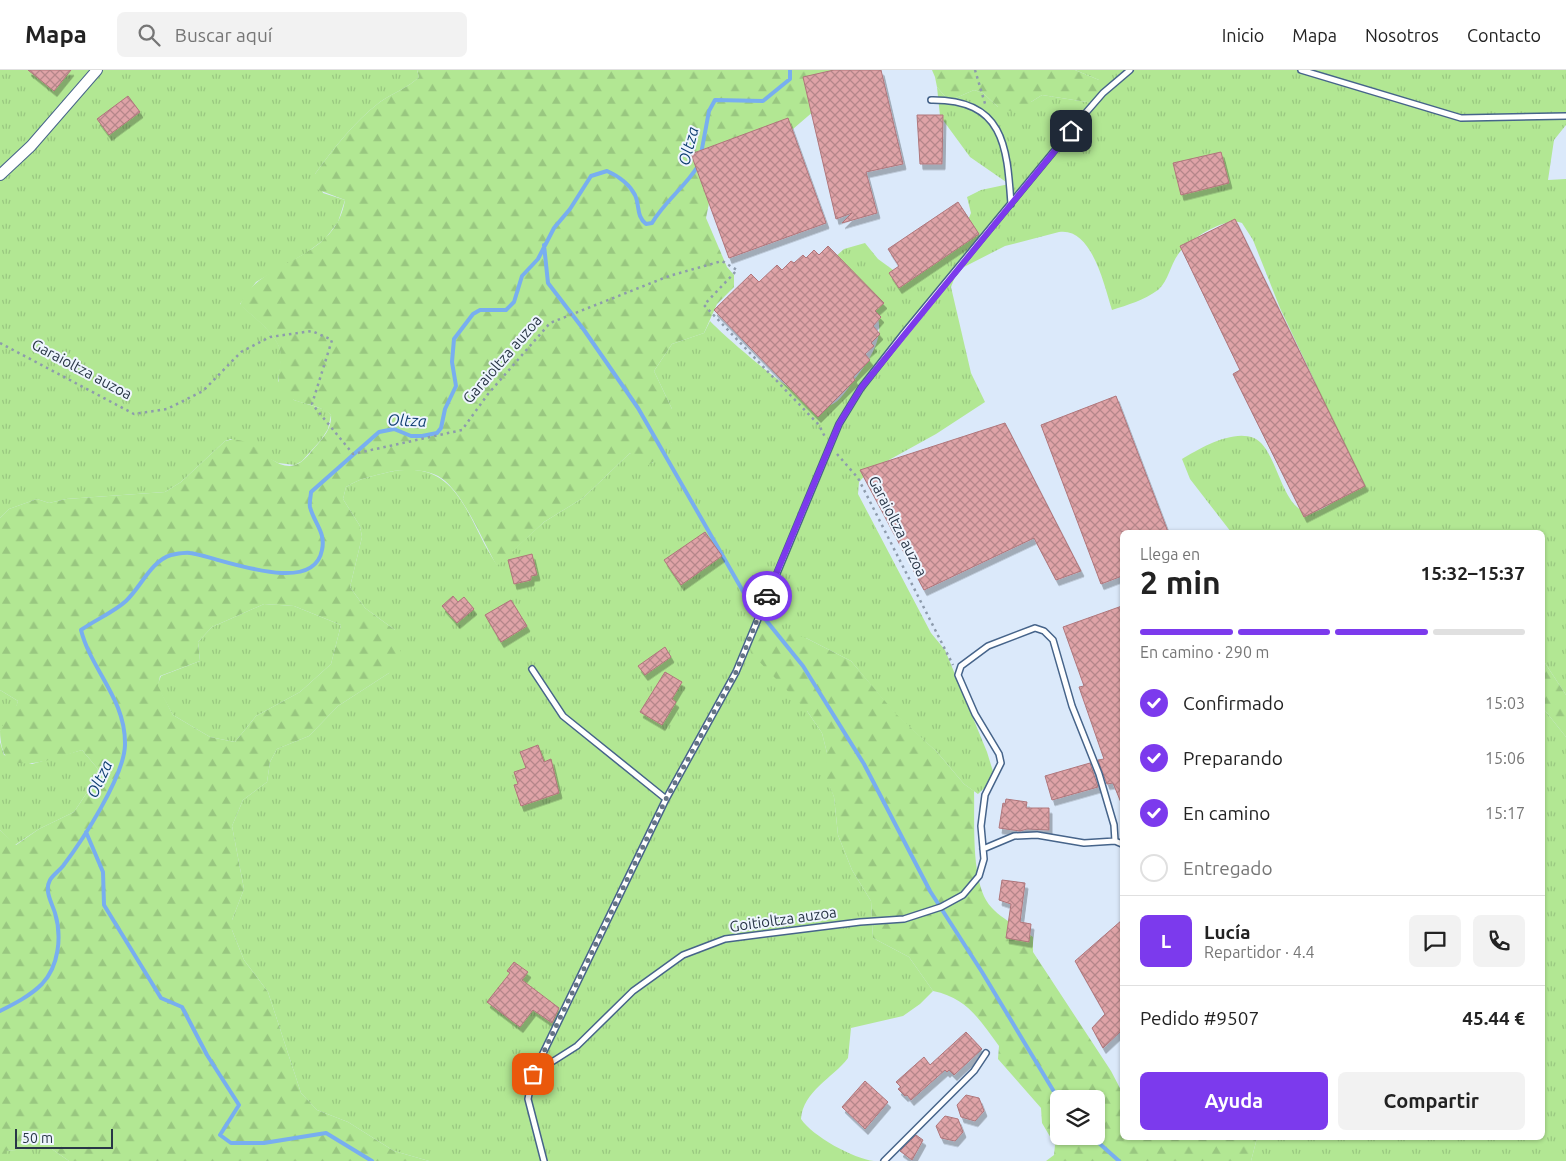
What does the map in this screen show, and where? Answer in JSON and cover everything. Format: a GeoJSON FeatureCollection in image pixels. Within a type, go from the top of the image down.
{"type":"FeatureCollection","features":[{"type":"Feature","properties":{"kind":"street"},"geometry":{"type":"LineString","coordinates":[[0,175],[31,146],[97,70]]}},
{"type":"Feature","properties":{"kind":"lane"},"geometry":{"type":"LineString","coordinates":[[544,1161],[528,1099],[533,1074],[666,799],[736,672],[839,424],[861,388],[904,333],[1011,205],[1082,116],[1103,93],[1130,70]]}},
{"type":"Feature","properties":{"kind":"lane"},"geometry":{"type":"LineString","coordinates":[[1301,70],[1461,118],[1566,116]]}},
{"type":"Feature","properties":{"kind":"lane"},"geometry":{"type":"LineString","coordinates":[[931,100],[958,102],[976,109],[991,120],[999,130],[1006,148],[1011,205]]}},
{"type":"Feature","properties":{"kind":"lane"},"geometry":{"type":"LineString","coordinates":[[958,675],[961,666],[988,646],[1035,628],[1044,631],[1052,640],[1072,706],[1099,774],[1114,825],[1115,841]]}},
{"type":"Feature","properties":{"kind":"lane"},"geometry":{"type":"LineString","coordinates":[[532,669],[563,716],[666,799]]}},
{"type":"Feature","properties":{"kind":"lane","name":"Goitioltza auzoa"},"geometry":{"type":"LineString","coordinates":[[533,1074],[577,1046],[633,991],[683,955],[725,939],[860,922],[904,919],[941,907],[963,895],[978,876],[984,859],[981,826],[985,795],[1001,763],[999,754],[975,714],[958,675]]}},
{"type":"Feature","properties":{"kind":"lane"},"geometry":{"type":"LineString","coordinates":[[983,848],[1014,836],[1037,835],[1084,843],[1115,841],[1120,843]]}},
{"type":"Feature","properties":{"kind":"lane"},"geometry":{"type":"LineString","coordinates":[[884,1161],[974,1071],[986,1053]]}},
{"type":"Feature","properties":{"kind":"path"},"geometry":{"type":"LineString","coordinates":[[975,70],[991,120]]}},
{"type":"Feature","properties":{"kind":"path","name":"Garaioltza auzoa"},"geometry":{"type":"LineString","coordinates":[[0,343],[134,414],[167,409],[204,391],[241,352],[270,337],[312,331],[332,340],[312,404],[353,454],[462,430],[488,394],[550,323],[669,276],[722,261],[737,270],[704,305],[819,425],[829,446],[858,478],[958,675]]}},
{"type":"Feature","properties":{"kind":"green space"},"geometry":{"type":"Polygon","coordinates":[[[0,70],[417,70],[419,77],[380,102],[362,118],[337,145],[315,174],[323,193],[345,200],[338,222],[325,239],[306,253],[256,282],[240,304],[258,320],[279,346],[281,364],[278,381],[294,400],[326,410],[331,415],[328,429],[321,440],[302,461],[295,465],[278,463],[231,439],[225,441],[181,482],[165,492],[66,499],[49,503],[37,499],[9,509],[0,518],[0,70]]]}},
{"type":"Feature","properties":{"kind":"green space"},"geometry":{"type":"Polygon","coordinates":[[[417,70],[878,70],[836,92],[793,129],[764,142],[714,178],[706,218],[727,267],[734,275],[734,287],[717,304],[704,333],[672,344],[654,371],[672,409],[673,442],[664,448],[651,464],[647,466],[630,453],[583,498],[544,522],[497,566],[464,504],[447,483],[438,476],[420,471],[395,471],[356,481],[346,487],[343,499],[360,526],[362,537],[350,587],[365,608],[395,630],[400,642],[400,656],[389,673],[338,706],[309,736],[277,749],[270,762],[267,782],[243,800],[232,826],[244,889],[232,920],[232,930],[244,960],[268,992],[301,1093],[317,1110],[348,1122],[394,1151],[429,1161],[69,1161],[49,1147],[6,1151],[6,1161],[0,1161],[0,830],[16,845],[39,829],[74,812],[90,788],[98,769],[82,750],[39,762],[27,763],[17,763],[8,759],[3,751],[0,731],[18,701],[0,690],[0,518],[9,509],[37,499],[49,503],[66,499],[165,492],[181,482],[225,441],[236,439],[246,442],[282,465],[292,466],[305,458],[320,442],[327,431],[331,415],[320,408],[294,400],[283,392],[278,376],[281,358],[279,347],[267,329],[240,305],[250,290],[263,278],[312,249],[327,236],[338,221],[345,200],[316,189],[313,183],[315,174],[337,145],[362,118],[380,102],[419,77],[417,70]],[[264,604],[212,627],[198,642],[200,661],[160,676],[158,686],[173,715],[210,737],[235,742],[256,716],[300,692],[331,664],[341,625],[294,606],[264,604]]]}},
{"type":"Feature","properties":{"kind":"green space"},"geometry":{"type":"Polygon","coordinates":[[[932,70],[1075,70],[1099,80],[1106,90],[1105,99],[1093,103],[1042,95],[1031,102],[1025,116],[998,107],[983,93],[974,90],[949,101],[937,87],[932,70]]]}},
{"type":"Feature","properties":{"kind":"green space"},"geometry":{"type":"Polygon","coordinates":[[[1075,70],[1566,70],[1566,125],[1554,140],[1548,180],[1566,179],[1566,695],[1545,663],[1545,530],[1229,530],[1190,479],[1182,459],[1217,441],[1236,436],[1246,436],[1254,438],[1264,447],[1287,493],[1295,505],[1306,512],[1321,509],[1341,495],[1327,427],[1315,382],[1280,308],[1253,240],[1242,223],[1226,223],[1208,230],[1199,236],[1179,253],[1165,282],[1158,290],[1142,299],[1112,310],[1095,260],[1080,239],[1070,233],[1059,232],[1005,246],[962,268],[956,274],[951,287],[971,373],[985,402],[936,434],[869,471],[859,482],[858,494],[931,633],[945,650],[987,752],[995,778],[978,794],[964,784],[937,752],[896,715],[851,661],[806,638],[807,711],[822,733],[827,753],[827,777],[834,797],[838,835],[852,870],[871,901],[873,938],[909,957],[933,991],[920,1004],[903,1016],[851,1028],[848,1058],[813,1093],[803,1109],[801,1119],[814,1132],[834,1146],[856,1156],[874,1161],[429,1161],[394,1151],[348,1122],[317,1110],[301,1093],[268,992],[244,960],[232,930],[232,920],[244,889],[232,826],[243,800],[267,782],[270,762],[277,749],[309,736],[338,706],[389,673],[395,630],[365,608],[350,587],[362,537],[360,526],[343,499],[346,487],[362,479],[389,472],[413,470],[431,474],[446,483],[458,496],[497,565],[544,522],[583,498],[630,453],[652,463],[661,448],[672,442],[672,409],[654,371],[672,344],[704,333],[710,321],[748,356],[801,396],[826,406],[834,404],[844,394],[866,363],[876,346],[879,331],[878,317],[872,304],[834,258],[844,249],[865,243],[878,259],[900,275],[965,227],[971,213],[967,197],[981,190],[1009,184],[970,157],[940,116],[937,87],[949,101],[974,90],[983,93],[998,107],[1031,102],[1042,95],[1093,103],[1099,80],[1075,70]]]}},
{"type":"Feature","properties":{"kind":"green space"},"geometry":{"type":"Polygon","coordinates":[[[264,604],[294,606],[341,625],[331,664],[300,692],[256,716],[235,742],[210,737],[173,715],[157,686],[161,676],[200,661],[198,642],[212,627],[264,604]]]}},
{"type":"Feature","properties":{"kind":"green space"},"geometry":{"type":"Polygon","coordinates":[[[761,630],[784,631],[806,638],[851,661],[896,714],[937,752],[964,784],[974,791],[975,853],[980,885],[985,898],[996,912],[1033,937],[1033,952],[1111,1071],[1120,1088],[1120,1140],[1256,1140],[1251,1161],[1046,1161],[1054,1155],[1055,1145],[1105,1145],[1105,1090],[1050,1090],[1050,1137],[1042,1123],[1041,1108],[998,1059],[999,1046],[971,1011],[955,999],[933,991],[909,957],[873,938],[871,901],[852,870],[838,835],[834,797],[826,777],[827,753],[822,733],[807,711],[751,653],[748,640],[761,630]]]}},
{"type":"Feature","properties":{"kind":"green space"},"geometry":{"type":"Polygon","coordinates":[[[1545,663],[1566,695],[1566,737],[1545,711],[1545,663]]]}},
{"type":"Feature","properties":{"kind":"green space"},"geometry":{"type":"Polygon","coordinates":[[[0,690],[18,701],[15,711],[0,731],[0,690]]]}},
{"type":"Feature","properties":{"kind":"green space"},"geometry":{"type":"Polygon","coordinates":[[[1545,711],[1566,737],[1566,1161],[1251,1161],[1256,1140],[1545,1140],[1545,711]]]}},
{"type":"Feature","properties":{"kind":"green space"},"geometry":{"type":"Polygon","coordinates":[[[0,742],[4,755],[32,764],[82,750],[98,769],[90,788],[74,812],[39,829],[15,845],[0,830],[0,742]]]}},
{"type":"Feature","properties":{"kind":"green space"},"geometry":{"type":"Polygon","coordinates":[[[49,1147],[69,1161],[6,1161],[5,1151],[49,1147]]]}},
{"type":"Feature","properties":{"kind":"building"},"geometry":{"type":"Polygon","coordinates":[[[28,70],[71,70],[54,91],[28,70]]]}},
{"type":"Feature","properties":{"kind":"building"},"geometry":{"type":"Polygon","coordinates":[[[834,70],[881,70],[903,164],[866,172],[877,213],[842,223],[852,213],[836,219],[803,77],[834,70]]]}},
{"type":"Feature","properties":{"kind":"building"},"geometry":{"type":"Polygon","coordinates":[[[128,96],[140,112],[109,135],[97,119],[128,96]]]}},
{"type":"Feature","properties":{"kind":"building"},"geometry":{"type":"Polygon","coordinates":[[[917,115],[943,115],[942,164],[920,164],[917,115]]]}},
{"type":"Feature","properties":{"kind":"building"},"geometry":{"type":"Polygon","coordinates":[[[788,118],[826,223],[729,258],[691,154],[788,118]]]}},
{"type":"Feature","properties":{"kind":"building"},"geometry":{"type":"Polygon","coordinates":[[[1221,152],[1229,183],[1181,195],[1173,163],[1221,152]]]}},
{"type":"Feature","properties":{"kind":"building"},"geometry":{"type":"Polygon","coordinates":[[[958,202],[979,234],[899,288],[889,273],[899,266],[888,249],[958,202]]]}},
{"type":"Feature","properties":{"kind":"building"},"geometry":{"type":"Polygon","coordinates":[[[1235,219],[1365,486],[1304,517],[1233,374],[1240,370],[1180,246],[1235,219]]]}},
{"type":"Feature","properties":{"kind":"building"},"geometry":{"type":"Polygon","coordinates":[[[828,246],[884,303],[875,311],[881,317],[873,326],[880,334],[871,343],[874,346],[865,354],[870,360],[853,377],[855,380],[818,417],[714,310],[751,274],[759,282],[777,265],[782,270],[791,261],[794,263],[803,255],[806,258],[814,250],[819,255],[828,246]]]}},
{"type":"Feature","properties":{"kind":"building"},"geometry":{"type":"Polygon","coordinates":[[[1116,396],[1167,530],[1120,530],[1120,577],[1101,584],[1041,425],[1116,396]]]}},
{"type":"Feature","properties":{"kind":"building"},"geometry":{"type":"Polygon","coordinates":[[[1005,423],[1081,571],[1056,580],[1034,538],[924,590],[860,470],[1005,423]]]}},
{"type":"Feature","properties":{"kind":"building"},"geometry":{"type":"Polygon","coordinates":[[[705,532],[722,556],[681,585],[664,560],[705,532]]]}},
{"type":"Feature","properties":{"kind":"building"},"geometry":{"type":"Polygon","coordinates":[[[532,554],[537,575],[531,576],[531,580],[514,584],[508,560],[532,554]]]}},
{"type":"Feature","properties":{"kind":"building"},"geometry":{"type":"Polygon","coordinates":[[[453,596],[458,602],[464,597],[474,609],[457,623],[442,606],[453,596]]]}},
{"type":"Feature","properties":{"kind":"building"},"geometry":{"type":"Polygon","coordinates":[[[511,600],[527,626],[501,642],[485,615],[511,600]]]}},
{"type":"Feature","properties":{"kind":"building"},"geometry":{"type":"Polygon","coordinates":[[[1120,607],[1120,800],[1113,783],[1107,784],[1098,760],[1104,759],[1079,687],[1084,686],[1063,627],[1120,607]]]}},
{"type":"Feature","properties":{"kind":"building"},"geometry":{"type":"Polygon","coordinates":[[[665,647],[671,657],[645,675],[638,666],[665,647]]]}},
{"type":"Feature","properties":{"kind":"building"},"geometry":{"type":"Polygon","coordinates":[[[665,672],[682,682],[672,699],[676,702],[662,725],[640,712],[665,672]]]}},
{"type":"Feature","properties":{"kind":"building"},"geometry":{"type":"Polygon","coordinates":[[[538,745],[544,762],[551,759],[559,793],[521,806],[514,785],[518,784],[514,772],[526,768],[520,752],[538,745]]]}},
{"type":"Feature","properties":{"kind":"building"},"geometry":{"type":"Polygon","coordinates":[[[1090,763],[1098,787],[1052,800],[1045,776],[1090,763]]]}},
{"type":"Feature","properties":{"kind":"building"},"geometry":{"type":"Polygon","coordinates":[[[1006,799],[1027,802],[1026,808],[1049,808],[1049,830],[1027,829],[1020,831],[999,828],[1003,803],[1005,804],[1006,799]]]}},
{"type":"Feature","properties":{"kind":"building"},"geometry":{"type":"Polygon","coordinates":[[[1002,880],[1025,883],[1020,922],[1031,924],[1029,942],[1006,938],[1011,904],[999,900],[1002,880]]]}},
{"type":"Feature","properties":{"kind":"building"},"geometry":{"type":"Polygon","coordinates":[[[1120,922],[1120,1032],[1103,1048],[1092,1028],[1105,1014],[1075,961],[1120,922]]]}},
{"type":"Feature","properties":{"kind":"building"},"geometry":{"type":"Polygon","coordinates":[[[514,962],[528,972],[522,980],[559,1008],[552,1023],[533,1010],[520,1027],[487,1002],[510,973],[507,971],[514,962]]]}},
{"type":"Feature","properties":{"kind":"building"},"geometry":{"type":"Polygon","coordinates":[[[966,1032],[982,1049],[954,1075],[949,1070],[947,1072],[945,1070],[911,1100],[898,1089],[901,1087],[896,1082],[924,1057],[930,1065],[966,1032]]]}},
{"type":"Feature","properties":{"kind":"building"},"geometry":{"type":"Polygon","coordinates":[[[865,1081],[888,1102],[865,1129],[842,1107],[865,1081]]]}},
{"type":"Feature","properties":{"kind":"building"},"geometry":{"type":"Polygon","coordinates":[[[966,1095],[979,1098],[984,1111],[975,1121],[961,1117],[957,1105],[966,1095]]]}},
{"type":"Feature","properties":{"kind":"building"},"geometry":{"type":"Polygon","coordinates":[[[945,1116],[958,1119],[963,1132],[955,1141],[941,1138],[936,1126],[945,1116]]]}},
{"type":"Feature","properties":{"kind":"building"},"geometry":{"type":"Polygon","coordinates":[[[916,1135],[923,1140],[912,1160],[900,1151],[916,1135]]]}},
{"type":"Feature","properties":{"kind":"waterway","name":"Oltza"},"geometry":{"type":"LineString","coordinates":[[701,154],[709,111],[715,100],[763,101],[790,79],[790,70]]}},
{"type":"Feature","properties":{"kind":"waterway","name":"Oltza"},"geometry":{"type":"LineString","coordinates":[[0,1011],[22,999],[42,984],[52,969],[58,950],[58,931],[55,913],[48,893],[48,884],[51,878],[63,866],[91,825],[110,791],[123,758],[125,745],[124,728],[120,713],[92,658],[81,630],[126,601],[152,568],[171,555],[190,553],[264,571],[284,573],[302,571],[315,564],[323,544],[321,533],[310,507],[311,492],[379,432],[394,429],[411,436],[437,433],[441,428],[445,409],[456,386],[452,362],[454,339],[473,314],[480,310],[506,310],[514,302],[522,276],[538,259],[554,228],[570,209],[591,176],[607,171],[626,183],[635,195],[639,214],[646,224],[652,223],[698,166]]}},
{"type":"Feature","properties":{"kind":"waterway"},"geometry":{"type":"LineString","coordinates":[[544,245],[548,283],[584,330],[638,408],[744,593],[803,666],[864,764],[930,891],[982,972],[1053,1090]]}},
{"type":"Feature","properties":{"kind":"waterway"},"geometry":{"type":"LineString","coordinates":[[86,832],[103,872],[104,905],[161,998],[182,1007],[207,1055],[239,1105],[220,1135],[231,1143],[264,1143],[326,1133],[372,1161]]}},
{"type":"Feature","properties":{"kind":"waterway"},"geometry":{"type":"LineString","coordinates":[[1101,1145],[1119,1161]]}},
{"type":"Feature","properties":{"kind":"way so far"},"geometry":{"type":"LineString","coordinates":[[533,1074],[666,799],[736,672],[767,596]]}},
{"type":"Feature","properties":{"kind":"route"},"geometry":{"type":"LineString","coordinates":[[767,596],[839,424],[861,388],[904,333],[1071,131]]}}]}
